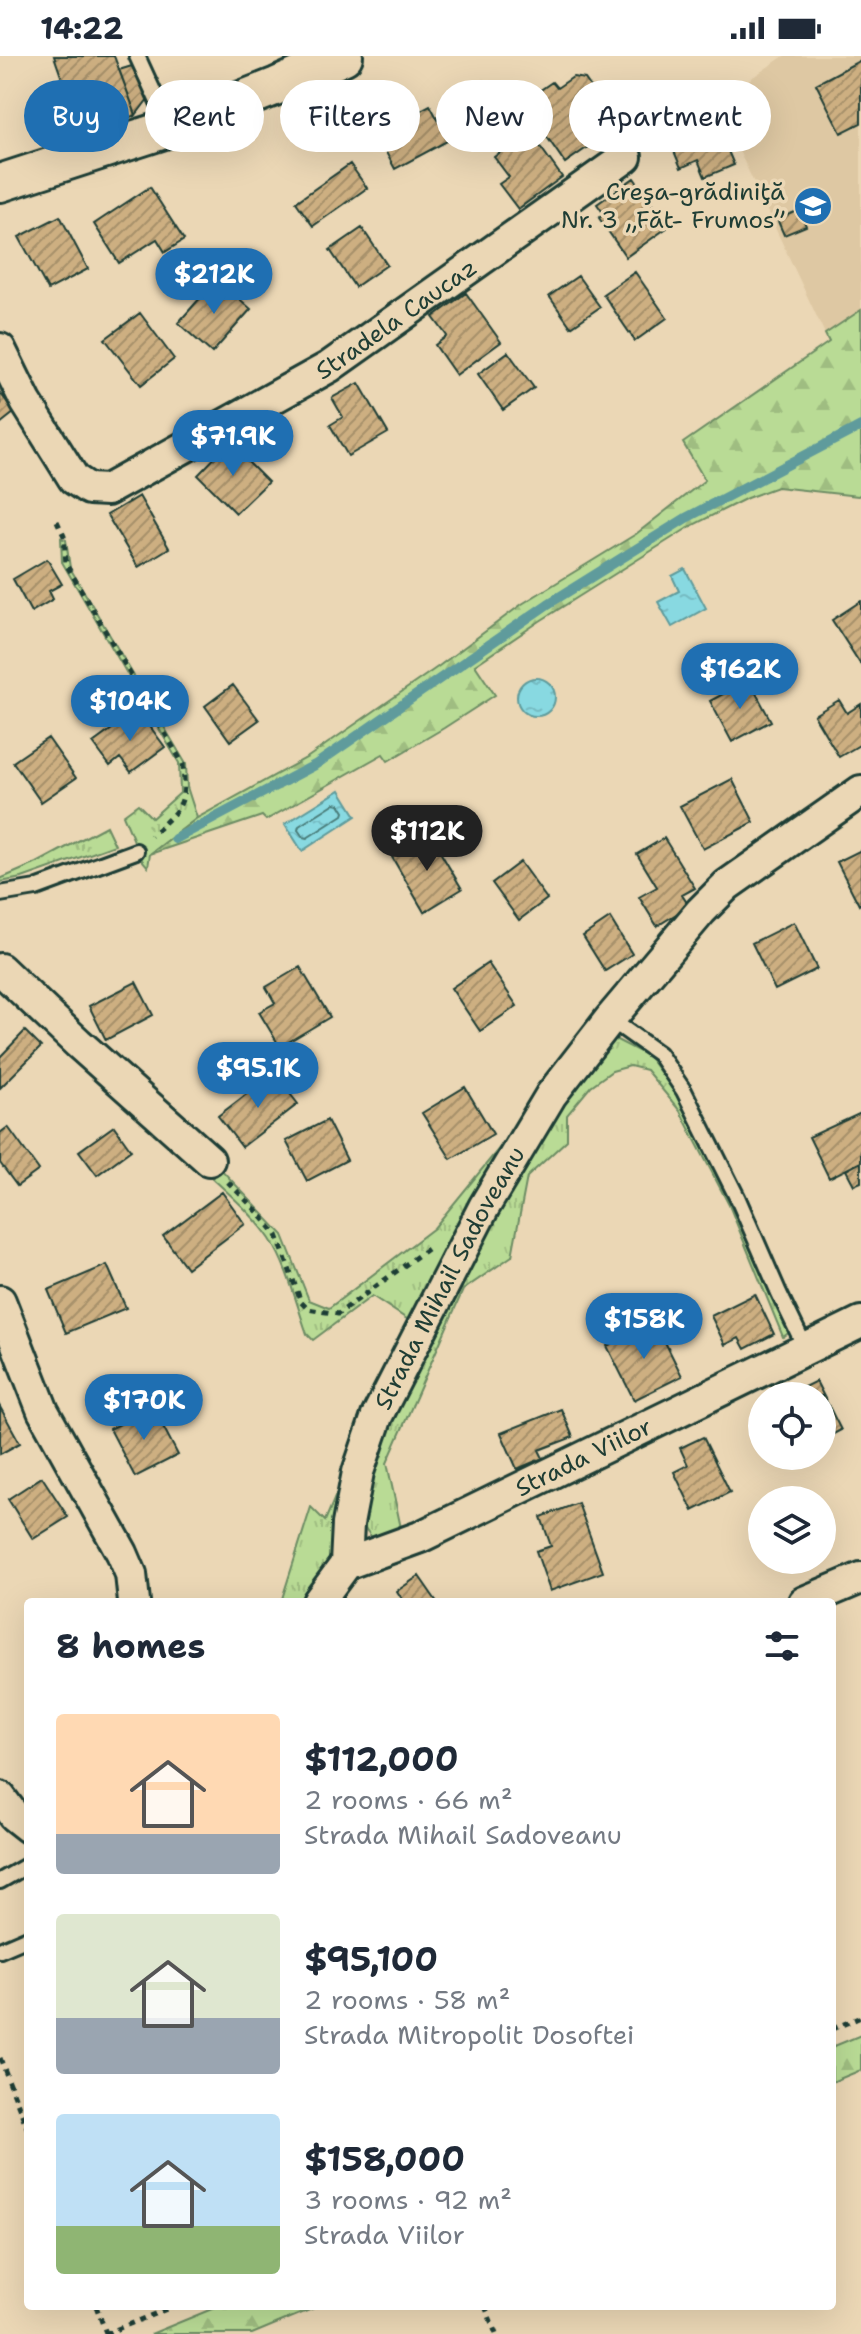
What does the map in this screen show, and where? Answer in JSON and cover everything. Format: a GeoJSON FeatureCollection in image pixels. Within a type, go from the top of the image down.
{"type":"FeatureCollection","features":[{"type":"Feature","properties":{"kind":"street"},"geometry":{"type":"LineString","coordinates":[[264,91],[344,56]]}},
{"type":"Feature","properties":{"kind":"street"},"geometry":{"type":"LineString","coordinates":[[0,183],[145,136]]}},
{"type":"Feature","properties":{"kind":"street","name":"Stradela Caucaz"},"geometry":{"type":"LineString","coordinates":[[0,349],[26,402],[74,479],[89,489],[107,490],[329,367],[626,157]]}},
{"type":"Feature","properties":{"kind":"street","name":"Strada Mihail Sadoveanu"},"geometry":{"type":"LineString","coordinates":[[346,1564],[348,1524],[358,1472],[383,1403],[512,1158],[551,1095],[610,1019],[701,911],[727,885],[861,791]]}},
{"type":"Feature","properties":{"kind":"street"},"geometry":{"type":"LineString","coordinates":[[0,969],[209,1160]]}},
{"type":"Feature","properties":{"kind":"street"},"geometry":{"type":"LineString","coordinates":[[0,1301],[43,1411],[122,1553],[131,1574],[134,1598]]}},
{"type":"Feature","properties":{"kind":"street","name":"Strada Viilor"},"geometry":{"type":"LineString","coordinates":[[346,1564],[420,1537],[861,1322]]}},
{"type":"Feature","properties":{"kind":"street"},"geometry":{"type":"LineString","coordinates":[[321,1598],[346,1564]]}},
{"type":"Feature","properties":{"kind":"street"},"geometry":{"type":"LineString","coordinates":[[814,1598],[861,1578]]}},
{"type":"Feature","properties":{"kind":"street"},"geometry":{"type":"LineString","coordinates":[[0,1797],[24,1824]]}},
{"type":"Feature","properties":{"kind":"lane"},"geometry":{"type":"LineString","coordinates":[[137,56],[148,80]]}},
{"type":"Feature","properties":{"kind":"lane"},"geometry":{"type":"LineString","coordinates":[[0,894],[36,888],[136,851]]}},
{"type":"Feature","properties":{"kind":"lane"},"geometry":{"type":"LineString","coordinates":[[610,1019],[659,1054],[684,1091],[738,1199],[806,1349]]}},
{"type":"Feature","properties":{"kind":"lane"},"geometry":{"type":"LineString","coordinates":[[0,1881],[24,1867]]}},
{"type":"Feature","properties":{"kind":"lane"},"geometry":{"type":"LineString","coordinates":[[0,1950],[24,1940]]}},
{"type":"Feature","properties":{"kind":"path"},"geometry":{"type":"LineString","coordinates":[[57,521],[64,536],[66,564],[183,764],[185,793],[182,805],[136,851]]}},
{"type":"Feature","properties":{"kind":"path"},"geometry":{"type":"LineString","coordinates":[[209,1160],[277,1235],[301,1302],[308,1309],[338,1314],[426,1249],[434,1239]]}},
{"type":"Feature","properties":{"kind":"path"},"geometry":{"type":"LineString","coordinates":[[836,2027],[861,2017]]}},
{"type":"Feature","properties":{"kind":"path"},"geometry":{"type":"LineString","coordinates":[[0,2058],[24,2120]]}},
{"type":"Feature","properties":{"kind":"path"},"geometry":{"type":"LineString","coordinates":[[97,2310],[106,2334],[164,2310]]}},
{"type":"Feature","properties":{"kind":"path"},"geometry":{"type":"LineString","coordinates":[[487,2310],[496,2334]]}},
{"type":"Feature","properties":{"kind":"shaded area","name":"Creşa-grădiniţă Nr. 3 „Făt- Frumos”"},"geometry":{"type":"Polygon","coordinates":[[[784,56],[861,56],[861,310],[825,334],[739,152],[771,152],[771,80],[749,80],[784,56]]]}},
{"type":"Feature","properties":{"kind":"green space"},"geometry":{"type":"Polygon","coordinates":[[[861,310],[861,494],[777,487],[691,526],[475,665],[495,695],[444,728],[388,761],[383,754],[266,820],[262,816],[150,854],[197,818],[308,757],[522,604],[636,534],[705,480],[683,443],[829,342],[825,334],[861,310]]]}},
{"type":"Feature","properties":{"kind":"green space"},"geometry":{"type":"Polygon","coordinates":[[[61,538],[66,540],[70,568],[186,764],[187,787],[197,818],[150,854],[148,867],[123,815],[138,804],[152,818],[180,793],[179,763],[62,562],[61,538]]]}},
{"type":"Feature","properties":{"kind":"green space"},"geometry":{"type":"Polygon","coordinates":[[[106,826],[115,845],[22,878],[0,882],[0,879],[106,826]]]}},
{"type":"Feature","properties":{"kind":"green space"},"geometry":{"type":"Polygon","coordinates":[[[611,1037],[648,1056],[680,1099],[736,1205],[790,1332],[783,1337],[729,1205],[680,1111],[646,1070],[630,1066],[612,1071],[591,1086],[567,1115],[567,1140],[527,1177],[512,1256],[463,1290],[387,1463],[401,1528],[372,1538],[357,1512],[395,1394],[549,1112],[611,1037]]]}},
{"type":"Feature","properties":{"kind":"green space"},"geometry":{"type":"Polygon","coordinates":[[[536,1103],[410,1321],[372,1296],[313,1340],[307,1334],[287,1273],[270,1239],[249,1213],[209,1175],[219,1167],[283,1235],[309,1300],[329,1308],[434,1228],[536,1103]]]}},
{"type":"Feature","properties":{"kind":"green space"},"geometry":{"type":"Polygon","coordinates":[[[349,1464],[332,1559],[301,1598],[282,1598],[311,1507],[325,1521],[349,1464]]]}},
{"type":"Feature","properties":{"kind":"green space"},"geometry":{"type":"Polygon","coordinates":[[[861,2035],[861,2070],[836,2080],[836,2045],[861,2035]]]}},
{"type":"Feature","properties":{"kind":"green space"},"geometry":{"type":"Polygon","coordinates":[[[209,2310],[309,2310],[252,2334],[151,2334],[209,2310]]]}},
{"type":"Feature","properties":{"kind":"water"},"geometry":{"type":"Polygon","coordinates":[[[685,569],[706,608],[672,627],[658,602],[679,591],[672,576],[685,569]]]}},
{"type":"Feature","properties":{"kind":"water"},"geometry":{"type":"Polygon","coordinates":[[[536,678],[549,684],[555,697],[549,710],[536,716],[523,710],[517,697],[523,684],[536,678]]]}},
{"type":"Feature","properties":{"kind":"water"},"geometry":{"type":"Polygon","coordinates":[[[340,790],[356,816],[302,851],[285,824],[340,790]]]}},
{"type":"Feature","properties":{"kind":"building"},"geometry":{"type":"Polygon","coordinates":[[[54,56],[114,56],[123,80],[62,80],[54,56]]]}},
{"type":"Feature","properties":{"kind":"building"},"geometry":{"type":"Polygon","coordinates":[[[861,60],[861,123],[841,133],[816,84],[861,60]]]}},
{"type":"Feature","properties":{"kind":"building"},"geometry":{"type":"Polygon","coordinates":[[[132,66],[145,93],[145,103],[136,115],[129,96],[129,80],[123,80],[119,70],[132,66]]]}},
{"type":"Feature","properties":{"kind":"building"},"geometry":{"type":"Polygon","coordinates":[[[573,77],[586,80],[569,80],[569,152],[581,152],[565,163],[553,146],[553,83],[557,88],[573,77]]]}},
{"type":"Feature","properties":{"kind":"building"},"geometry":{"type":"Polygon","coordinates":[[[129,96],[136,115],[129,117],[129,96]]]}},
{"type":"Feature","properties":{"kind":"building"},"geometry":{"type":"Polygon","coordinates":[[[430,105],[436,116],[436,147],[395,169],[386,152],[420,152],[420,110],[430,105]]]}},
{"type":"Feature","properties":{"kind":"building"},"geometry":{"type":"Polygon","coordinates":[[[501,152],[544,152],[562,177],[518,209],[499,184],[509,177],[494,157],[501,152]]]}},
{"type":"Feature","properties":{"kind":"building"},"geometry":{"type":"Polygon","coordinates":[[[674,152],[728,152],[734,165],[705,177],[698,160],[681,168],[674,152]]]}},
{"type":"Feature","properties":{"kind":"building"},"geometry":{"type":"Polygon","coordinates":[[[350,164],[367,188],[313,226],[296,202],[350,164]]]}},
{"type":"Feature","properties":{"kind":"building"},"geometry":{"type":"Polygon","coordinates":[[[634,178],[668,227],[626,257],[599,218],[604,214],[597,204],[634,178]]]}},
{"type":"Feature","properties":{"kind":"building"},"geometry":{"type":"Polygon","coordinates":[[[150,187],[184,240],[165,252],[157,239],[119,263],[94,224],[150,187]]]}},
{"type":"Feature","properties":{"kind":"building"},"geometry":{"type":"Polygon","coordinates":[[[800,210],[806,226],[784,235],[777,219],[800,210]]]}},
{"type":"Feature","properties":{"kind":"building"},"geometry":{"type":"Polygon","coordinates":[[[60,216],[88,269],[48,290],[19,237],[60,216]]]}},
{"type":"Feature","properties":{"kind":"building"},"geometry":{"type":"Polygon","coordinates":[[[362,228],[387,265],[355,287],[330,250],[362,228]]]}},
{"type":"Feature","properties":{"kind":"building"},"geometry":{"type":"Polygon","coordinates":[[[635,272],[667,318],[635,341],[603,294],[635,272]]]}},
{"type":"Feature","properties":{"kind":"building"},"geometry":{"type":"Polygon","coordinates":[[[578,276],[600,307],[571,327],[549,296],[578,276]]]}},
{"type":"Feature","properties":{"kind":"building"},"geometry":{"type":"Polygon","coordinates":[[[217,279],[251,309],[212,353],[178,323],[217,279]]]}},
{"type":"Feature","properties":{"kind":"building"},"geometry":{"type":"Polygon","coordinates":[[[466,293],[501,342],[456,375],[435,345],[447,336],[433,317],[466,293]]]}},
{"type":"Feature","properties":{"kind":"building"},"geometry":{"type":"Polygon","coordinates":[[[140,313],[174,359],[141,385],[105,339],[140,313]]]}},
{"type":"Feature","properties":{"kind":"building"},"geometry":{"type":"Polygon","coordinates":[[[508,352],[534,388],[503,410],[478,374],[508,352]]]}},
{"type":"Feature","properties":{"kind":"building"},"geometry":{"type":"Polygon","coordinates":[[[359,383],[388,433],[348,456],[330,425],[343,417],[332,398],[359,383]]]}},
{"type":"Feature","properties":{"kind":"building"},"geometry":{"type":"Polygon","coordinates":[[[0,393],[15,412],[0,424],[0,393]]]}},
{"type":"Feature","properties":{"kind":"building"},"geometry":{"type":"Polygon","coordinates":[[[229,443],[268,482],[236,513],[198,475],[229,443]]]}},
{"type":"Feature","properties":{"kind":"building"},"geometry":{"type":"Polygon","coordinates":[[[139,496],[169,548],[138,567],[107,515],[139,496]]]}},
{"type":"Feature","properties":{"kind":"building"},"geometry":{"type":"Polygon","coordinates":[[[47,559],[62,584],[49,591],[53,599],[31,612],[13,579],[47,559]]]}},
{"type":"Feature","properties":{"kind":"building"},"geometry":{"type":"Polygon","coordinates":[[[861,601],[861,665],[832,620],[861,601]]]}},
{"type":"Feature","properties":{"kind":"building"},"geometry":{"type":"Polygon","coordinates":[[[749,680],[771,721],[732,742],[710,701],[749,680]]]}},
{"type":"Feature","properties":{"kind":"building"},"geometry":{"type":"Polygon","coordinates":[[[233,685],[259,720],[230,741],[205,706],[233,685]]]}},
{"type":"Feature","properties":{"kind":"building"},"geometry":{"type":"Polygon","coordinates":[[[839,700],[847,713],[861,704],[861,744],[839,757],[814,715],[839,700]]]}},
{"type":"Feature","properties":{"kind":"building"},"geometry":{"type":"Polygon","coordinates":[[[138,710],[165,747],[131,772],[120,758],[110,766],[93,743],[138,710]]]}},
{"type":"Feature","properties":{"kind":"building"},"geometry":{"type":"Polygon","coordinates":[[[48,738],[76,778],[41,802],[13,762],[48,738]]]}},
{"type":"Feature","properties":{"kind":"building"},"geometry":{"type":"Polygon","coordinates":[[[732,779],[754,822],[703,849],[680,806],[732,779]]]}},
{"type":"Feature","properties":{"kind":"building"},"geometry":{"type":"Polygon","coordinates":[[[430,835],[462,889],[424,912],[392,857],[430,835]]]}},
{"type":"Feature","properties":{"kind":"building"},"geometry":{"type":"Polygon","coordinates":[[[664,838],[695,888],[682,895],[689,906],[657,926],[639,897],[657,887],[637,854],[664,838]]]}},
{"type":"Feature","properties":{"kind":"building"},"geometry":{"type":"Polygon","coordinates":[[[861,850],[861,903],[859,905],[837,862],[861,850]]]}},
{"type":"Feature","properties":{"kind":"building"},"geometry":{"type":"Polygon","coordinates":[[[520,862],[547,899],[519,920],[492,883],[520,862]]]}},
{"type":"Feature","properties":{"kind":"building"},"geometry":{"type":"Polygon","coordinates":[[[610,918],[632,954],[605,971],[583,936],[610,918]]]}},
{"type":"Feature","properties":{"kind":"building"},"geometry":{"type":"Polygon","coordinates":[[[794,922],[817,969],[775,990],[752,943],[794,922]]]}},
{"type":"Feature","properties":{"kind":"building"},"geometry":{"type":"Polygon","coordinates":[[[488,963],[517,1006],[480,1031],[451,988],[488,963]]]}},
{"type":"Feature","properties":{"kind":"building"},"geometry":{"type":"Polygon","coordinates":[[[300,967],[330,1017],[280,1047],[259,1012],[275,1003],[266,987],[300,967]]]}},
{"type":"Feature","properties":{"kind":"building"},"geometry":{"type":"Polygon","coordinates":[[[136,982],[153,1015],[106,1040],[89,1006],[136,982]]]}},
{"type":"Feature","properties":{"kind":"building"},"geometry":{"type":"Polygon","coordinates":[[[25,1031],[41,1047],[0,1088],[0,1057],[25,1031]]]}},
{"type":"Feature","properties":{"kind":"building"},"geometry":{"type":"Polygon","coordinates":[[[274,1073],[298,1104],[242,1147],[218,1116],[274,1073]]]}},
{"type":"Feature","properties":{"kind":"building"},"geometry":{"type":"Polygon","coordinates":[[[465,1087],[493,1134],[451,1159],[422,1113],[465,1087]]]}},
{"type":"Feature","properties":{"kind":"building"},"geometry":{"type":"Polygon","coordinates":[[[861,1113],[861,1162],[829,1178],[809,1137],[861,1113]]]}},
{"type":"Feature","properties":{"kind":"building"},"geometry":{"type":"Polygon","coordinates":[[[327,1120],[347,1160],[307,1181],[286,1141],[327,1120]]]}},
{"type":"Feature","properties":{"kind":"building"},"geometry":{"type":"Polygon","coordinates":[[[114,1126],[131,1150],[97,1175],[79,1151],[114,1126]]]}},
{"type":"Feature","properties":{"kind":"building"},"geometry":{"type":"Polygon","coordinates":[[[8,1127],[39,1170],[17,1186],[0,1163],[0,1133],[8,1127]]]}},
{"type":"Feature","properties":{"kind":"building"},"geometry":{"type":"Polygon","coordinates":[[[861,1162],[861,1182],[854,1185],[846,1170],[861,1162]]]}},
{"type":"Feature","properties":{"kind":"building"},"geometry":{"type":"Polygon","coordinates":[[[222,1192],[245,1224],[187,1268],[163,1236],[222,1192]]]}},
{"type":"Feature","properties":{"kind":"building"},"geometry":{"type":"Polygon","coordinates":[[[107,1265],[126,1308],[66,1333],[48,1290],[107,1265]]]}},
{"type":"Feature","properties":{"kind":"building"},"geometry":{"type":"Polygon","coordinates":[[[755,1294],[774,1334],[745,1349],[739,1338],[725,1345],[711,1316],[755,1294]]]}},
{"type":"Feature","properties":{"kind":"building"},"geometry":{"type":"Polygon","coordinates":[[[655,1322],[682,1376],[634,1400],[607,1346],[655,1322]]]}},
{"type":"Feature","properties":{"kind":"building"},"geometry":{"type":"Polygon","coordinates":[[[0,1407],[20,1443],[0,1454],[0,1407]]]}},
{"type":"Feature","properties":{"kind":"building"},"geometry":{"type":"Polygon","coordinates":[[[153,1407],[178,1455],[135,1477],[110,1429],[153,1407]]]}},
{"type":"Feature","properties":{"kind":"building"},"geometry":{"type":"Polygon","coordinates":[[[561,1409],[573,1437],[539,1450],[543,1458],[517,1469],[501,1433],[561,1409]]]}},
{"type":"Feature","properties":{"kind":"building"},"geometry":{"type":"Polygon","coordinates":[[[703,1437],[730,1492],[693,1511],[674,1472],[688,1465],[680,1448],[703,1437]]]}},
{"type":"Feature","properties":{"kind":"building"},"geometry":{"type":"Polygon","coordinates":[[[42,1477],[68,1517],[33,1539],[8,1499],[42,1477]]]}},
{"type":"Feature","properties":{"kind":"building"},"geometry":{"type":"Polygon","coordinates":[[[578,1503],[603,1572],[550,1591],[536,1551],[551,1546],[541,1517],[578,1503]]]}},
{"type":"Feature","properties":{"kind":"building"},"geometry":{"type":"Polygon","coordinates":[[[419,1576],[434,1598],[401,1598],[397,1591],[419,1576]]]}},
{"type":"Feature","properties":{"kind":"waterway"},"geometry":{"type":"LineString","coordinates":[[175,839],[315,765],[548,604],[686,518],[861,426]]}},
{"type":"Feature","properties":{"kind":"place","name":"Creşa-grădiniţă Nr. 3 „Făt- Frumos”"},"geometry":{"type":"Point","coordinates":[813,206]}}]}
